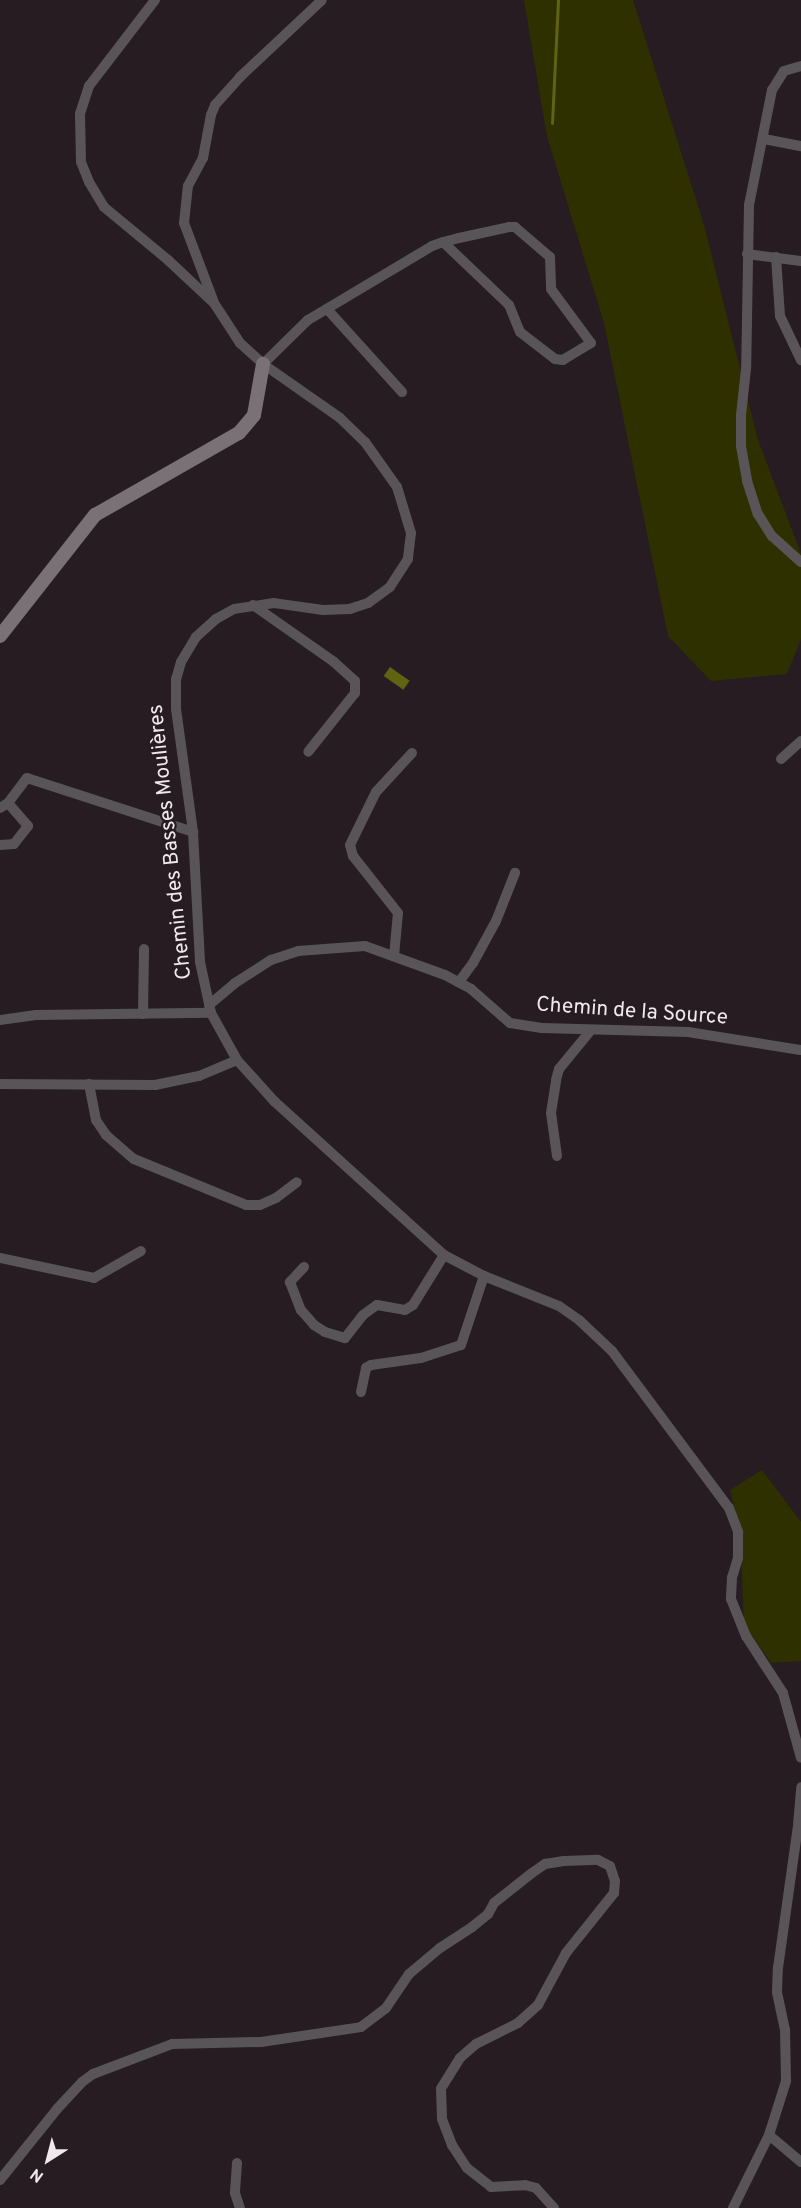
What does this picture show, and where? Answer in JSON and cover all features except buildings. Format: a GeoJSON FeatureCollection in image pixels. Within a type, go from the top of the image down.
{"type":"FeatureCollection","features":[{"type":"Feature","properties":{"kind":"street","name":"Chemin des Basses Moulières"},"geometry":{"type":"LineString","coordinates":[[155,0],[89,86],[80,114],[81,162],[89,182],[104,207],[168,260],[214,303],[240,342],[263,364],[340,418],[365,442],[397,487],[406,510],[412,544],[408,560],[390,587],[368,603],[350,609],[323,610],[274,603],[253,604],[234,609],[216,619],[196,637],[181,662],[176,679],[176,709],[193,832],[200,962],[210,1009],[237,1060],[274,1101],[444,1255],[484,1276],[559,1306],[604,1344],[689,1452],[729,1508],[738,1532],[738,1558],[732,1578],[730,1599],[746,1636],[783,1693],[801,1758]]}},
{"type":"Feature","properties":{"kind":"street"},"geometry":{"type":"LineString","coordinates":[[214,303],[184,223],[188,186],[203,158],[214,105],[240,77],[322,0]]}},
{"type":"Feature","properties":{"kind":"street"},"geometry":{"type":"LineString","coordinates":[[801,66],[784,71],[772,90],[749,205],[746,369],[741,415],[741,446],[747,481],[758,514],[772,536],[801,562]]}},
{"type":"Feature","properties":{"kind":"street"},"geometry":{"type":"LineString","coordinates":[[764,139],[801,146]]}},
{"type":"Feature","properties":{"kind":"street"},"geometry":{"type":"LineString","coordinates":[[0,636],[95,515],[239,433],[254,415],[263,364],[308,320],[432,246],[443,242],[515,227],[550,257],[551,289],[591,343],[563,360],[555,359],[520,332],[509,305],[443,242]]}},
{"type":"Feature","properties":{"kind":"street"},"geometry":{"type":"LineString","coordinates":[[747,254],[801,261]]}},
{"type":"Feature","properties":{"kind":"street"},"geometry":{"type":"LineString","coordinates":[[776,257],[780,316],[801,360]]}},
{"type":"Feature","properties":{"kind":"street"},"geometry":{"type":"LineString","coordinates":[[327,309],[402,392]]}},
{"type":"Feature","properties":{"kind":"street"},"geometry":{"type":"LineString","coordinates":[[253,604],[334,662],[355,681],[355,693],[308,752]]}},
{"type":"Feature","properties":{"kind":"street"},"geometry":{"type":"LineString","coordinates":[[781,759],[801,741]]}},
{"type":"Feature","properties":{"kind":"street"},"geometry":{"type":"LineString","coordinates":[[394,956],[398,913],[353,856],[350,845],[376,792],[412,753]]}},
{"type":"Feature","properties":{"kind":"street"},"geometry":{"type":"LineString","coordinates":[[0,845],[14,844],[28,826],[4,806],[27,778],[193,832]]}},
{"type":"Feature","properties":{"kind":"street"},"geometry":{"type":"LineString","coordinates":[[459,982],[473,963],[496,921],[514,873]]}},
{"type":"Feature","properties":{"kind":"street","name":"Chemin de la Source"},"geometry":{"type":"LineString","coordinates":[[210,1009],[235,983],[271,960],[297,951],[365,946],[459,982],[510,1023],[542,1028],[688,1032],[801,1050]]}},
{"type":"Feature","properties":{"kind":"street"},"geometry":{"type":"LineString","coordinates":[[143,1014],[144,950]]}},
{"type":"Feature","properties":{"kind":"street"},"geometry":{"type":"LineString","coordinates":[[0,1020],[36,1015],[143,1014],[210,1009]]}},
{"type":"Feature","properties":{"kind":"street"},"geometry":{"type":"LineString","coordinates":[[556,1156],[551,1113],[556,1080],[563,1063],[591,1030]]}},
{"type":"Feature","properties":{"kind":"street"},"geometry":{"type":"LineString","coordinates":[[0,1084],[155,1085],[199,1076],[237,1060]]}},
{"type":"Feature","properties":{"kind":"street"},"geometry":{"type":"LineString","coordinates":[[89,1084],[96,1120],[106,1135],[134,1160],[246,1205],[260,1205],[276,1198],[297,1182]]}},
{"type":"Feature","properties":{"kind":"street"},"geometry":{"type":"LineString","coordinates":[[0,1258],[94,1278],[141,1251]]}},
{"type":"Feature","properties":{"kind":"street"},"geometry":{"type":"LineString","coordinates":[[304,1268],[290,1282],[301,1310],[314,1325],[325,1332],[345,1338],[363,1315],[377,1305],[405,1310],[413,1305],[444,1255]]}},
{"type":"Feature","properties":{"kind":"street"},"geometry":{"type":"LineString","coordinates":[[361,1392],[366,1368],[371,1365],[421,1358],[461,1345],[484,1276]]}},
{"type":"Feature","properties":{"kind":"street"},"geometry":{"type":"LineString","coordinates":[[733,2208],[769,2135],[786,2081],[786,2040],[777,1992],[801,1787]]}},
{"type":"Feature","properties":{"kind":"street"},"geometry":{"type":"LineString","coordinates":[[0,2180],[57,2109],[82,2082],[93,2074],[172,2044],[261,2043],[361,2027],[386,2008],[409,1974],[440,1948],[488,1914],[494,1903],[532,1873],[546,1864],[564,1860],[598,1860],[610,1866],[615,1881],[614,1893],[566,1953],[538,2005],[518,2023],[476,2044],[460,2058],[441,2089],[442,2119],[452,2145],[467,2168],[491,2187],[525,2185],[536,2188],[554,2208]]}},
{"type":"Feature","properties":{"kind":"street"},"geometry":{"type":"LineString","coordinates":[[769,2135],[801,2162]]}},
{"type":"Feature","properties":{"kind":"street"},"geometry":{"type":"LineString","coordinates":[[237,2163],[235,2193],[240,2208]]}},
{"type":"Feature","properties":{"kind":"shaded area"},"geometry":{"type":"Polygon","coordinates":[[[524,0],[633,0],[704,225],[758,440],[801,554],[801,639],[787,674],[711,681],[668,636],[604,323],[547,136],[524,0]]]}},
{"type":"Feature","properties":{"kind":"shaded area"},"geometry":{"type":"Polygon","coordinates":[[[390,667],[410,681],[403,690],[384,676],[390,667]]]}},
{"type":"Feature","properties":{"kind":"shaded area"},"geometry":{"type":"Polygon","coordinates":[[[762,1470],[801,1522],[801,1661],[771,1663],[744,1624],[740,1530],[730,1490],[762,1470]]]}},
{"type":"Feature","properties":{"kind":"waterway"},"geometry":{"type":"LineString","coordinates":[[552,123],[558,0]]}}]}
